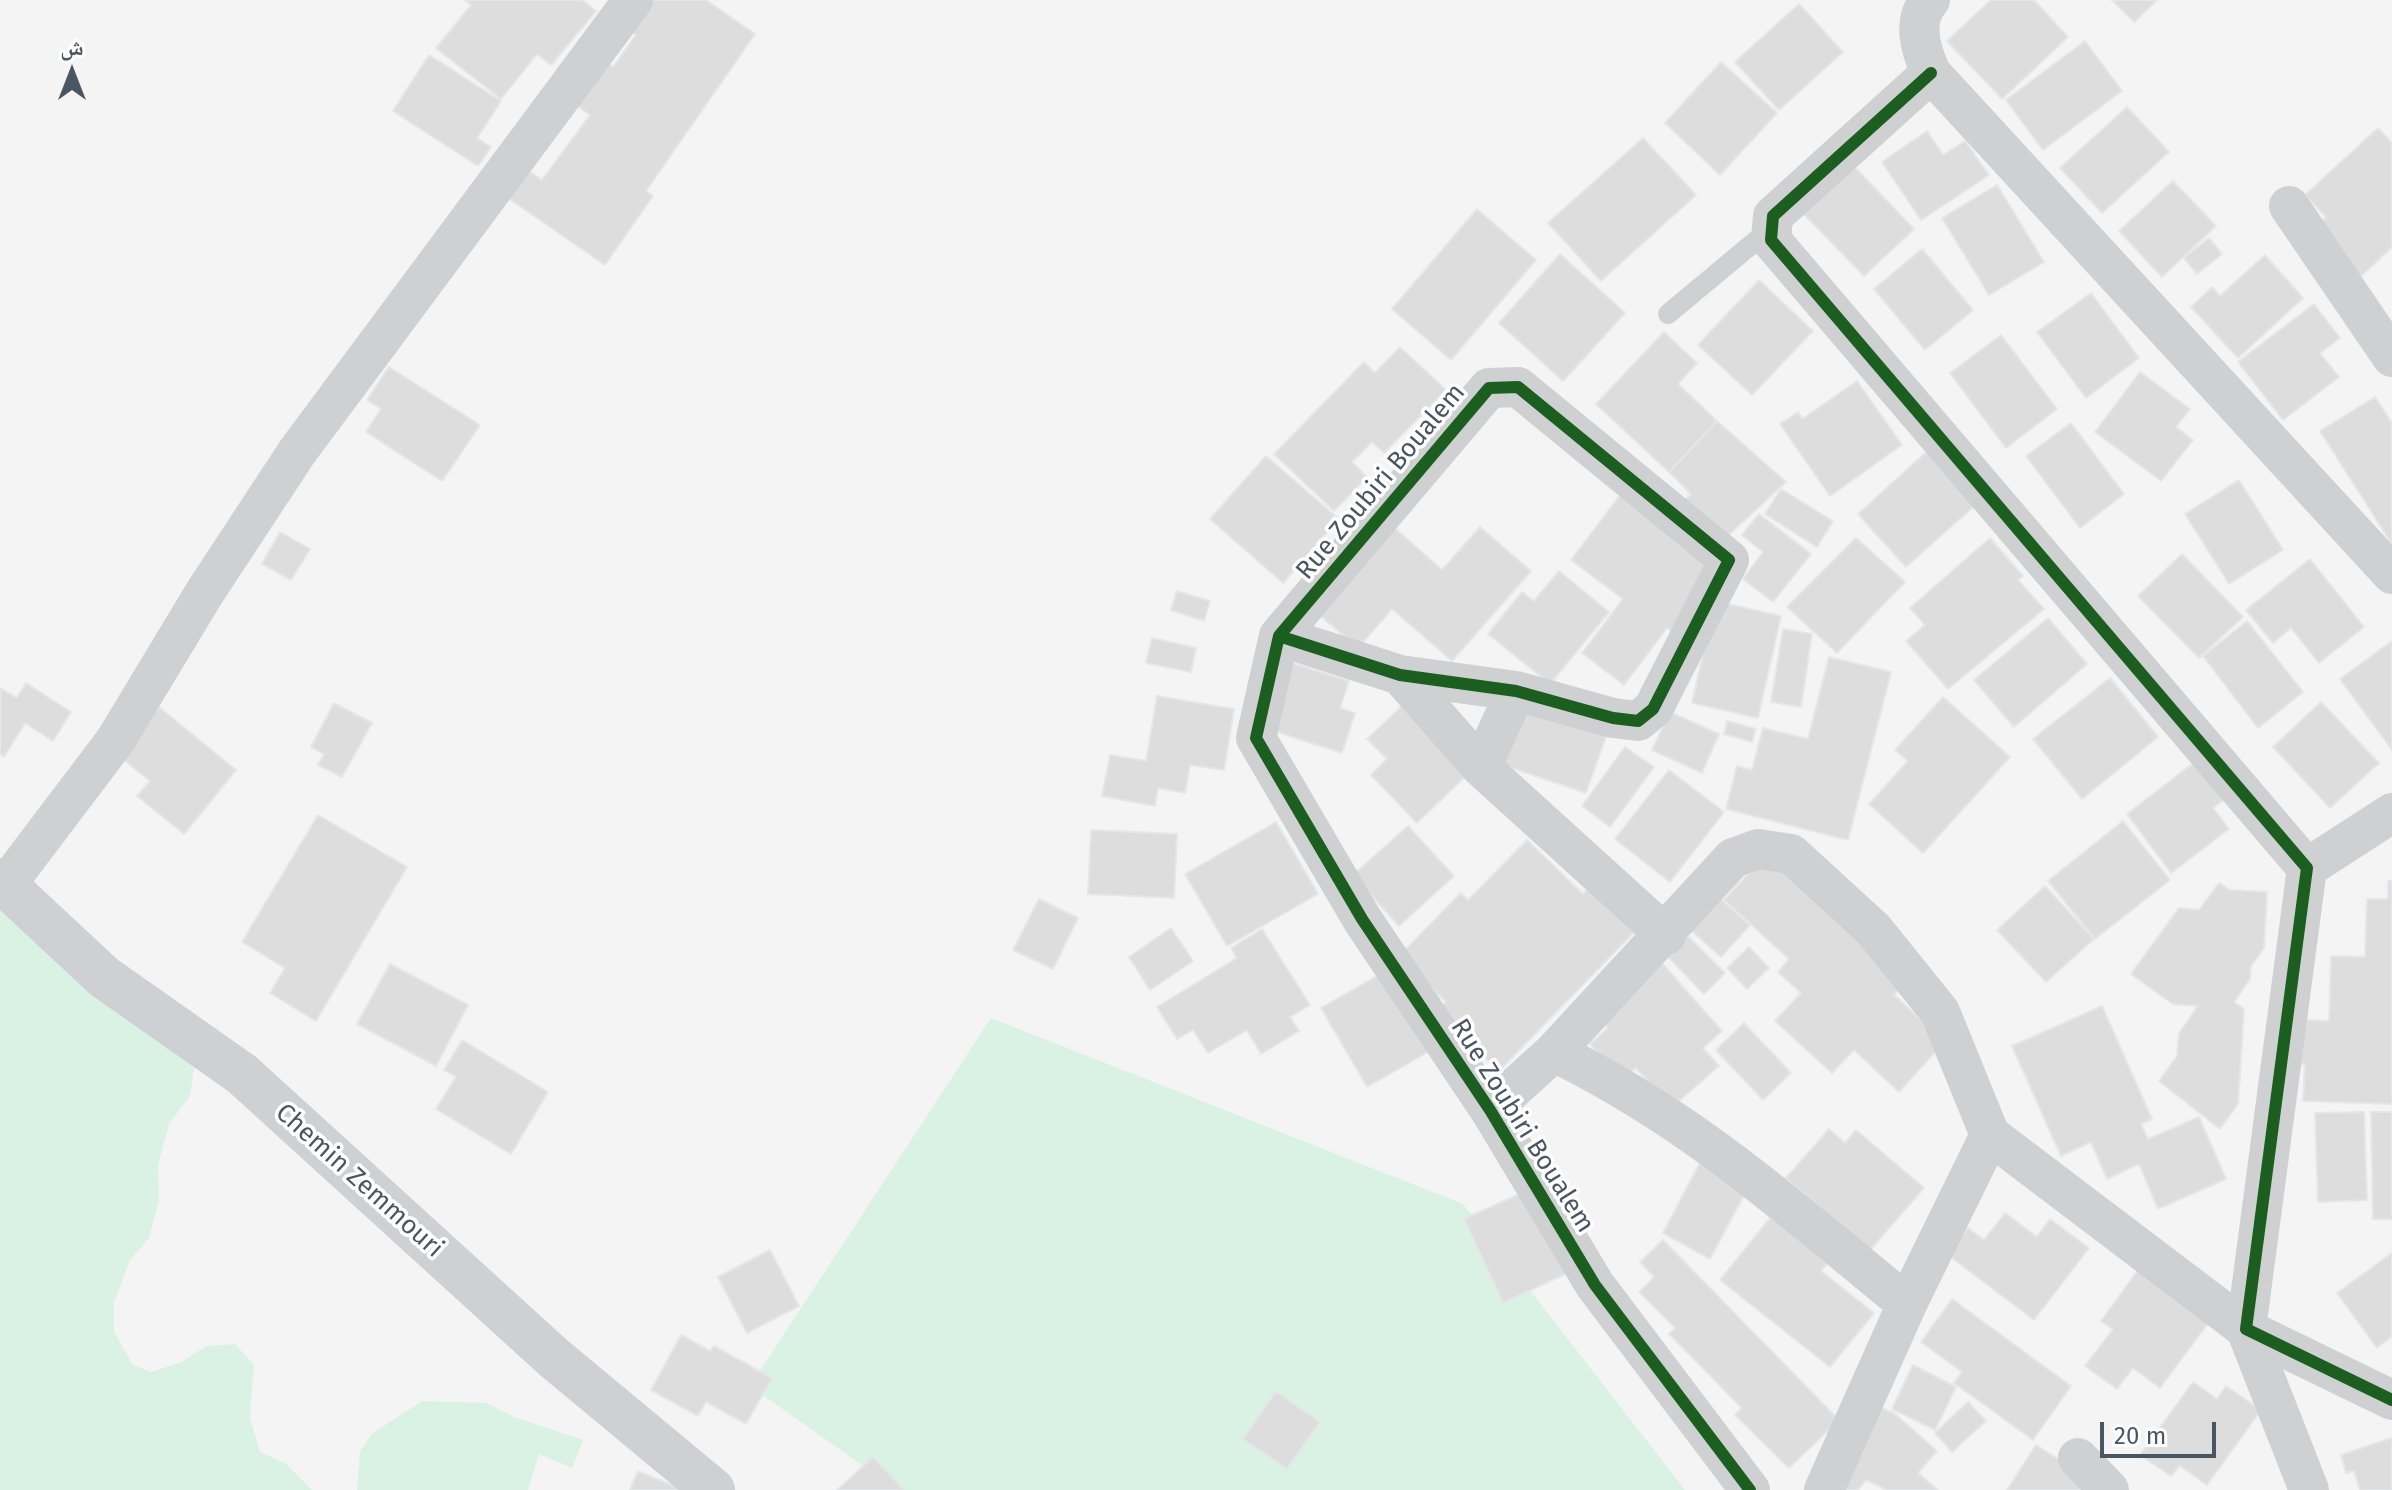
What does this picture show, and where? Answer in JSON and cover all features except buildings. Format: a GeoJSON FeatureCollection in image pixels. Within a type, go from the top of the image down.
{"type":"FeatureCollection","features":[{"type":"Feature","properties":{"kind":"street"},"geometry":{"type":"LineString","coordinates":[[3,882],[115,741],[205,592],[297,452],[633,0]]}},
{"type":"Feature","properties":{"kind":"street"},"geometry":{"type":"LineString","coordinates":[[1930,0],[1926,5],[1918,42],[1931,73],[2392,574]]}},
{"type":"Feature","properties":{"kind":"street"},"geometry":{"type":"LineString","coordinates":[[1931,73],[1773,216],[1771,240],[2307,868],[2246,1329],[2309,1490]]}},
{"type":"Feature","properties":{"kind":"street"},"geometry":{"type":"LineString","coordinates":[[2289,206],[2392,357]]}},
{"type":"Feature","properties":{"kind":"street","name":"Rue Zoubiri Boualem"},"geometry":{"type":"LineString","coordinates":[[1279,636],[1400,675],[1516,691],[1613,718],[1638,721],[1653,709],[1729,560],[1715,545],[1518,387],[1489,388],[1279,636],[1256,738],[1362,919],[1490,1110],[1595,1285],[1750,1490]]}},
{"type":"Feature","properties":{"kind":"street"},"geometry":{"type":"LineString","coordinates":[[1400,675],[1481,767],[1666,935]]}},
{"type":"Feature","properties":{"kind":"street"},"geometry":{"type":"LineString","coordinates":[[1481,767],[1516,691]]}},
{"type":"Feature","properties":{"kind":"street"},"geometry":{"type":"LineString","coordinates":[[2307,868],[2392,813]]}},
{"type":"Feature","properties":{"kind":"street"},"geometry":{"type":"LineString","coordinates":[[1490,1110],[1554,1052],[1666,935],[1733,858],[1758,849],[1791,854],[1874,930],[1940,1012],[1990,1135],[2246,1329],[2392,1400]]}},
{"type":"Feature","properties":{"kind":"street","name":"Chemin Zemmouri"},"geometry":{"type":"LineString","coordinates":[[3,882],[104,977],[242,1074],[554,1358],[713,1490]]}},
{"type":"Feature","properties":{"kind":"street"},"geometry":{"type":"LineString","coordinates":[[1554,1052],[1630,1091],[1685,1126],[1907,1304]]}},
{"type":"Feature","properties":{"kind":"street"},"geometry":{"type":"LineString","coordinates":[[1824,1490],[1907,1304],[1990,1135]]}},
{"type":"Feature","properties":{"kind":"street"},"geometry":{"type":"LineString","coordinates":[[2078,1458],[2109,1490]]}},
{"type":"Feature","properties":{"kind":"lane"},"geometry":{"type":"LineString","coordinates":[[1668,314],[1770,229]]}},
{"type":"Feature","properties":{"kind":"green space"},"geometry":{"type":"Polygon","coordinates":[[[0,908],[194,1068],[190,1096],[169,1124],[158,1166],[159,1200],[149,1238],[130,1260],[114,1302],[114,1332],[133,1365],[151,1372],[182,1362],[206,1346],[235,1344],[254,1365],[250,1418],[260,1452],[286,1464],[312,1490],[0,1490],[0,908]]]}},
{"type":"Feature","properties":{"kind":"green space"},"geometry":{"type":"Polygon","coordinates":[[[991,1018],[1463,1204],[1685,1490],[897,1490],[750,1386],[991,1018]]]}},
{"type":"Feature","properties":{"kind":"green space"},"geometry":{"type":"Polygon","coordinates":[[[422,1401],[487,1403],[514,1417],[583,1440],[572,1468],[539,1454],[528,1490],[357,1490],[360,1451],[373,1433],[422,1401]]]}},
{"type":"Feature","properties":{"kind":"cycle path"},"geometry":{"type":"LineString","coordinates":[[1931,73],[1773,216],[1771,240],[2307,868],[2246,1329],[2392,1400]]}},
{"type":"Feature","properties":{"kind":"cycle path"},"geometry":{"type":"LineString","coordinates":[[1279,636],[1489,388],[1518,387],[1729,560],[1653,709],[1638,721],[1613,718],[1516,691],[1400,675],[1279,636],[1256,738],[1362,919],[1490,1110],[1595,1285],[1750,1490]]}}]}
